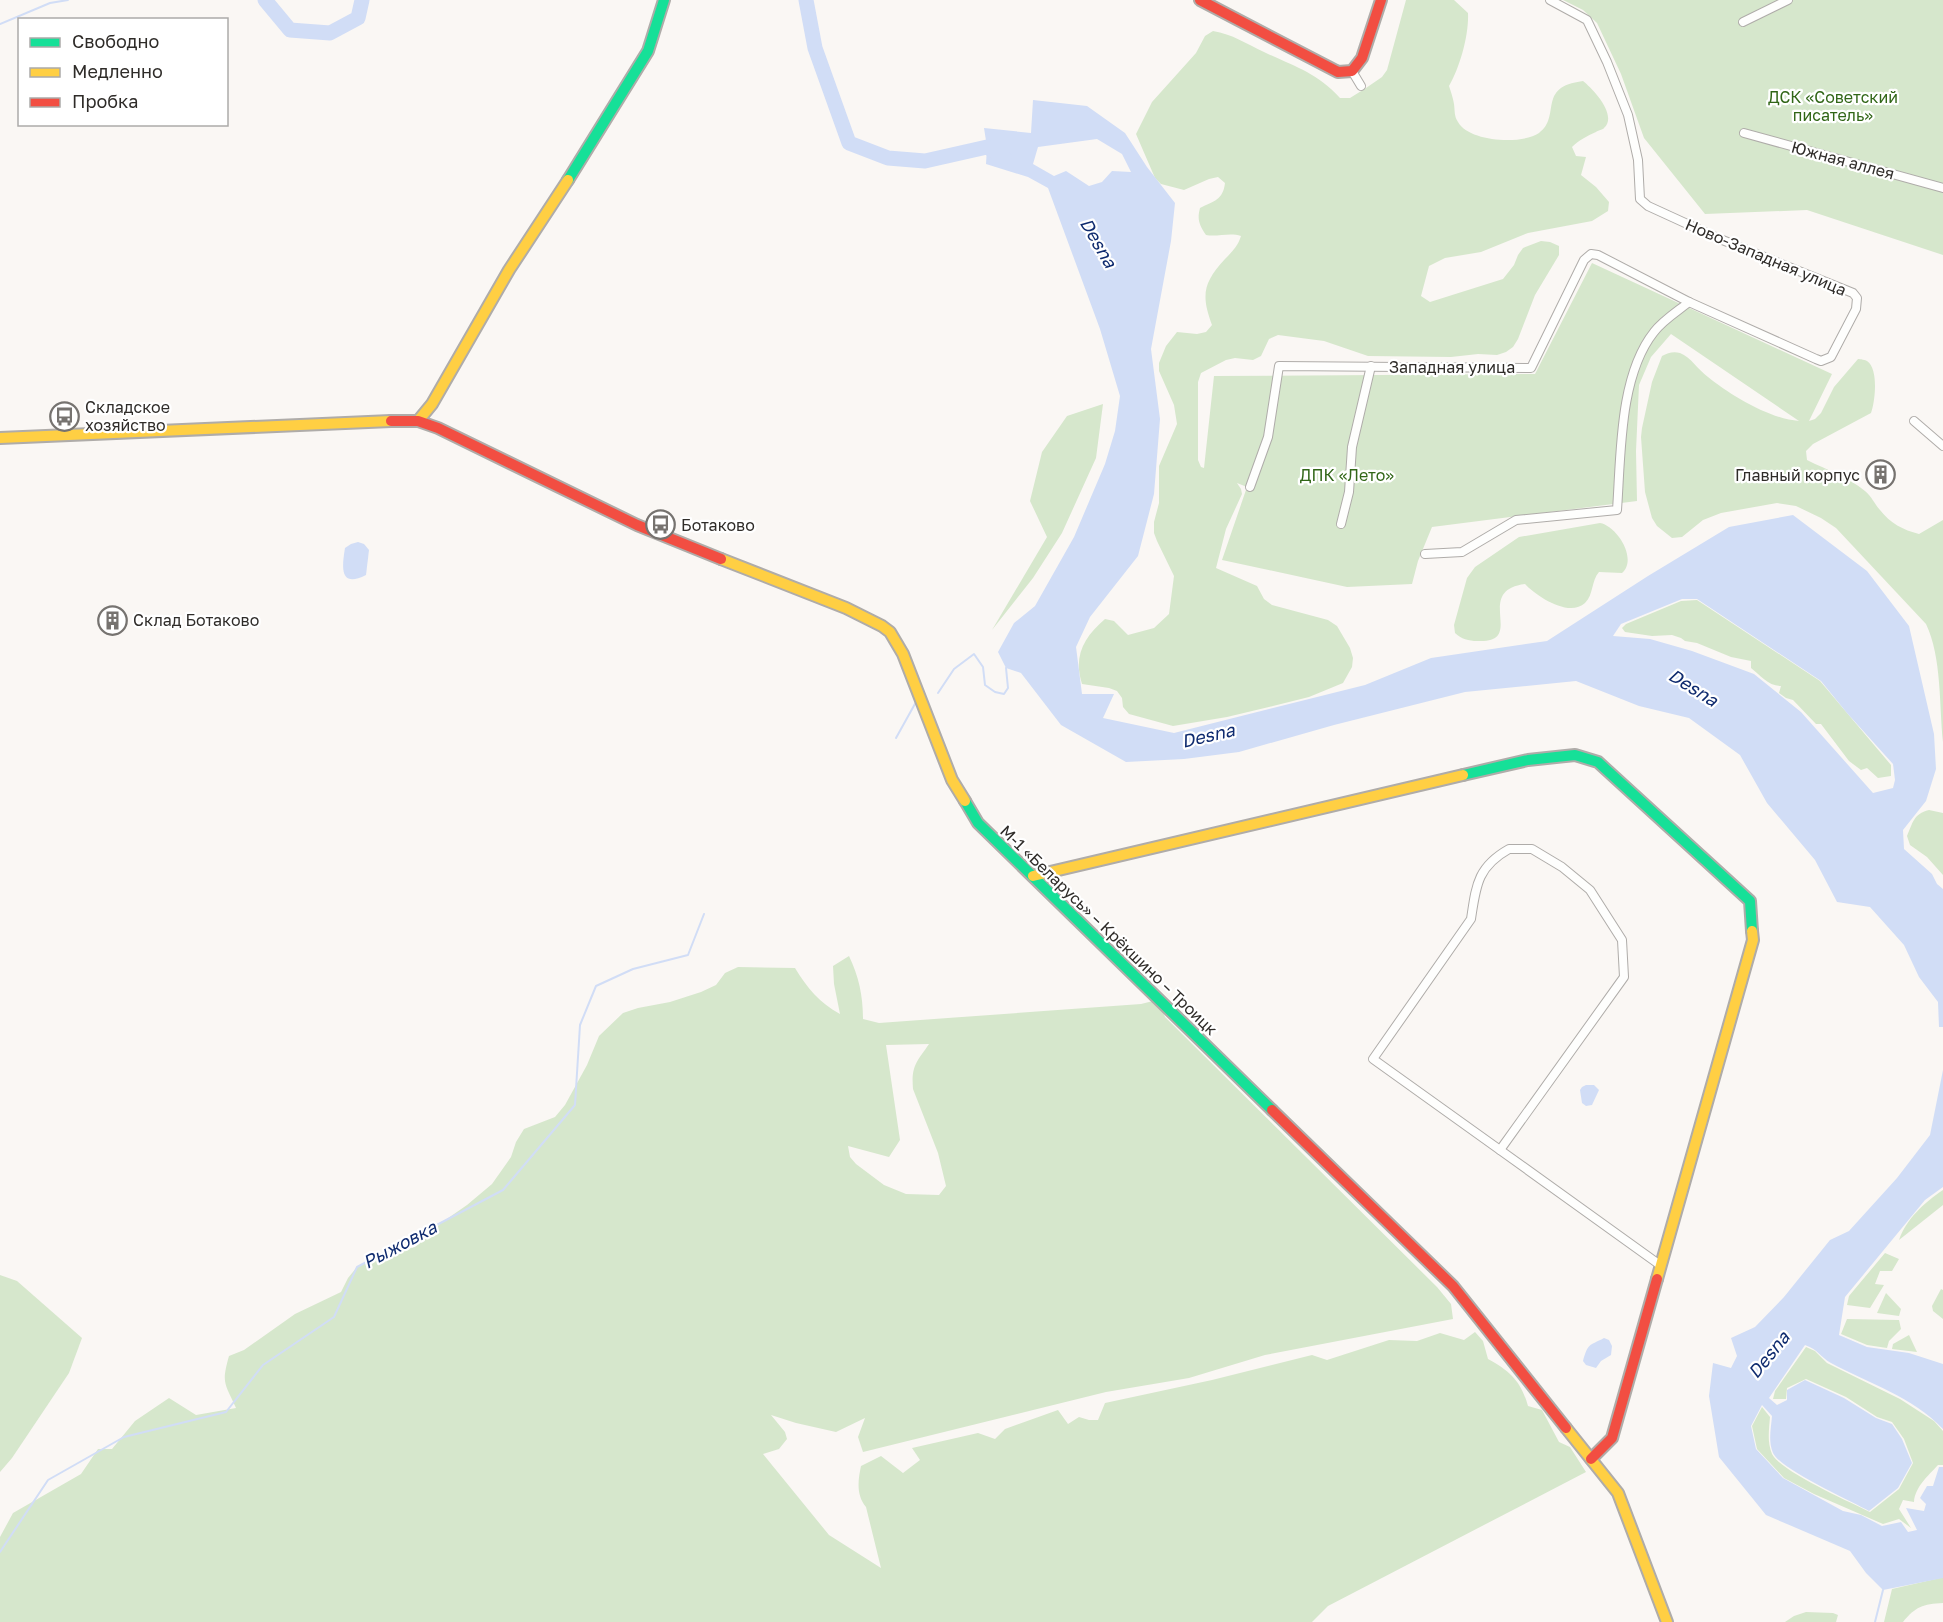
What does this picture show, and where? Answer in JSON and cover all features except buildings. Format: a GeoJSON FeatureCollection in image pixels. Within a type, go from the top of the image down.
{"type":"FeatureCollection","features":[{"type":"Feature","properties":{"kind":"main road"},"geometry":{"type":"LineString","coordinates":[[0,438],[373,421],[418,421],[432,404],[509,270],[601,129],[648,51],[664,0]]}},
{"type":"Feature","properties":{"kind":"main road"},"geometry":{"type":"LineString","coordinates":[[1200,0],[1338,72],[1352,71],[1362,58],[1381,0]]}},
{"type":"Feature","properties":{"kind":"main road","name":"М-1 «Беларусь» – Крёкшино – Троицк"},"geometry":{"type":"LineString","coordinates":[[418,421],[430,424],[637,525],[846,608],[890,632],[903,654],[952,780],[978,823],[1453,1286],[1618,1493],[1667,1622]]}},
{"type":"Feature","properties":{"kind":"main road"},"geometry":{"type":"LineString","coordinates":[[1033,876],[1528,760],[1575,755],[1598,762],[1749,901],[1753,940],[1611,1438],[1591,1459]]}},
{"type":"Feature","properties":{"kind":"street","name":"Ново-Западная улица"},"geometry":{"type":"LineString","coordinates":[[1550,0],[1587,20],[1607,62],[1628,115],[1638,160],[1640,199],[1648,206],[1720,239],[1853,293],[1858,303],[1831,357],[1821,361],[1689,302]]}},
{"type":"Feature","properties":{"kind":"street"},"geometry":{"type":"LineString","coordinates":[[1743,22],[1788,0]]}},
{"type":"Feature","properties":{"kind":"street"},"geometry":{"type":"LineString","coordinates":[[1352,71],[1361,86]]}},
{"type":"Feature","properties":{"kind":"street","name":"Южная аллея"},"geometry":{"type":"LineString","coordinates":[[1744,133],[1943,188]]}},
{"type":"Feature","properties":{"kind":"street","name":"Западная улица"},"geometry":{"type":"LineString","coordinates":[[1250,487],[1268,437],[1279,366],[1531,368],[1584,260],[1591,254],[1598,255],[1689,302]]}},
{"type":"Feature","properties":{"kind":"street"},"geometry":{"type":"LineString","coordinates":[[1425,554],[1462,552],[1516,520],[1617,510],[1627,393],[1642,350],[1655,330],[1689,302]]}},
{"type":"Feature","properties":{"kind":"street"},"geometry":{"type":"LineString","coordinates":[[1341,524],[1349,492],[1352,447],[1371,366]]}},
{"type":"Feature","properties":{"kind":"street"},"geometry":{"type":"LineString","coordinates":[[1914,421],[1943,446]]}},
{"type":"Feature","properties":{"kind":"street"},"geometry":{"type":"LineString","coordinates":[[1500,1150],[1624,977],[1622,940],[1590,890],[1562,867],[1532,849],[1509,849],[1494,858],[1483,870],[1475,893],[1471,919],[1373,1059],[1660,1265]]}},
{"type":"Feature","properties":{"kind":"green space","name":"ДПК «Лето»"},"geometry":{"type":"Polygon","coordinates":[[[1406,0],[1454,0],[1468,13],[1463,51],[1449,86],[1457,120],[1464,129],[1473,134],[1509,140],[1531,137],[1546,126],[1554,96],[1560,89],[1583,81],[1592,90],[1606,110],[1608,123],[1604,128],[1583,138],[1572,147],[1576,156],[1586,157],[1581,175],[1609,202],[1608,211],[1592,221],[1528,233],[1481,252],[1445,258],[1429,266],[1421,296],[1430,302],[1503,279],[1523,248],[1541,241],[1559,246],[1559,255],[1535,295],[1518,339],[1506,352],[1497,355],[1478,354],[1451,357],[1368,356],[1324,341],[1278,335],[1269,339],[1261,356],[1253,360],[1235,358],[1226,360],[1201,373],[1198,382],[1198,460],[1201,467],[1204,468],[1214,376],[1535,374],[1592,263],[1832,374],[1809,421],[1821,413],[1834,387],[1858,359],[1865,360],[1871,365],[1875,378],[1875,394],[1871,413],[1813,444],[1806,451],[1807,460],[1858,486],[1867,493],[1888,519],[1902,528],[1919,534],[1943,520],[1943,742],[1935,652],[1926,624],[1836,528],[1796,506],[1777,503],[1721,513],[1703,520],[1682,537],[1672,538],[1657,526],[1652,518],[1645,492],[1641,437],[1652,382],[1662,356],[1675,352],[1680,353],[1688,357],[1717,384],[1739,398],[1776,416],[1799,421],[1671,334],[1651,357],[1639,385],[1636,451],[1637,501],[1432,527],[1418,561],[1412,584],[1347,587],[1222,560],[1247,487],[1237,483],[1242,494],[1226,529],[1216,568],[1257,586],[1264,599],[1272,605],[1328,620],[1337,626],[1353,658],[1352,667],[1343,683],[1309,697],[1227,717],[1173,726],[1129,714],[1123,707],[1122,698],[1117,691],[1082,684],[1079,665],[1082,648],[1091,633],[1105,619],[1114,621],[1128,635],[1154,628],[1169,614],[1174,576],[1154,533],[1154,522],[1159,503],[1159,466],[1177,424],[1174,405],[1159,371],[1159,363],[1166,346],[1177,332],[1197,334],[1206,332],[1212,325],[1205,297],[1208,283],[1241,236],[1206,235],[1199,222],[1200,208],[1220,197],[1225,183],[1218,177],[1184,190],[1161,184],[1155,178],[1136,134],[1152,102],[1196,53],[1205,36],[1213,31],[1233,37],[1295,66],[1314,76],[1340,98],[1350,98],[1382,77],[1387,70],[1406,0]]]}},
{"type":"Feature","properties":{"kind":"green space","name":"ДСК «Советский писатель»"},"geometry":{"type":"Polygon","coordinates":[[[1563,0],[1943,0],[1943,255],[1807,210],[1705,214],[1644,138],[1621,74],[1597,23],[1583,10],[1563,0]]]}},
{"type":"Feature","properties":{"kind":"green space"},"geometry":{"type":"Polygon","coordinates":[[[1103,404],[1096,458],[1062,533],[1033,578],[992,630],[1047,537],[1030,501],[1042,452],[1067,416],[1103,404]]]}},
{"type":"Feature","properties":{"kind":"green space"},"geometry":{"type":"Polygon","coordinates":[[[1600,523],[1619,536],[1627,552],[1628,560],[1622,573],[1599,572],[1585,603],[1578,607],[1562,607],[1553,604],[1525,584],[1510,589],[1502,596],[1501,626],[1499,634],[1492,640],[1471,641],[1455,633],[1454,625],[1467,578],[1475,567],[1519,537],[1600,523]]]}},
{"type":"Feature","properties":{"kind":"green space"},"geometry":{"type":"Polygon","coordinates":[[[1697,600],[1820,681],[1891,765],[1891,776],[1878,778],[1867,768],[1861,770],[1849,761],[1821,724],[1816,724],[1793,700],[1779,693],[1781,686],[1768,682],[1751,668],[1751,661],[1731,657],[1672,635],[1652,636],[1625,632],[1622,628],[1626,624],[1681,601],[1697,600]]]}},
{"type":"Feature","properties":{"kind":"green space"},"geometry":{"type":"Polygon","coordinates":[[[1929,810],[1943,813],[1943,875],[1927,857],[1910,845],[1907,836],[1917,817],[1929,810]]]}},
{"type":"Feature","properties":{"kind":"green space"},"geometry":{"type":"Polygon","coordinates":[[[849,956],[860,987],[863,1019],[879,1023],[1141,1004],[1153,1001],[1161,1006],[1165,1017],[1437,1287],[1451,1304],[1453,1319],[1265,1355],[1189,1378],[1106,1392],[863,1452],[858,1437],[865,1418],[836,1432],[771,1415],[785,1432],[787,1439],[779,1449],[763,1454],[829,1535],[881,1568],[866,1507],[861,1498],[859,1477],[861,1466],[881,1456],[903,1473],[920,1460],[912,1448],[978,1433],[995,1439],[1005,1429],[1058,1410],[1068,1424],[1079,1417],[1098,1420],[1105,1403],[1312,1355],[1327,1360],[1389,1340],[1417,1341],[1440,1333],[1464,1340],[1475,1332],[1483,1341],[1488,1359],[1514,1378],[1528,1406],[1542,1410],[1559,1442],[1570,1447],[1586,1472],[1328,1606],[1312,1622],[0,1622],[0,1537],[13,1513],[81,1474],[98,1449],[112,1449],[135,1421],[169,1398],[196,1415],[236,1408],[225,1383],[229,1356],[244,1350],[295,1314],[341,1292],[357,1267],[381,1255],[415,1247],[441,1223],[492,1184],[511,1157],[524,1129],[555,1117],[565,1105],[587,1065],[599,1036],[623,1013],[701,992],[716,985],[725,973],[738,967],[795,968],[814,994],[840,1014],[833,966],[849,956]],[[929,1044],[886,1045],[900,1140],[889,1157],[848,1146],[850,1157],[856,1164],[884,1185],[906,1194],[939,1195],[946,1186],[938,1153],[913,1089],[914,1069],[929,1044]]]}},
{"type":"Feature","properties":{"kind":"green space"},"geometry":{"type":"Polygon","coordinates":[[[1943,1190],[1943,1205],[1899,1240],[1906,1225],[1917,1212],[1943,1190]]]}},
{"type":"Feature","properties":{"kind":"green space"},"geometry":{"type":"Polygon","coordinates":[[[1885,1253],[1899,1259],[1892,1271],[1880,1271],[1875,1284],[1884,1285],[1870,1308],[1847,1305],[1849,1296],[1885,1253]]]}},
{"type":"Feature","properties":{"kind":"green space"},"geometry":{"type":"Polygon","coordinates":[[[0,1275],[17,1281],[82,1338],[69,1373],[12,1458],[0,1472],[0,1275]]]}},
{"type":"Feature","properties":{"kind":"green space"},"geometry":{"type":"Polygon","coordinates":[[[1941,1289],[1943,1290],[1943,1319],[1933,1311],[1932,1306],[1941,1289]]]}},
{"type":"Feature","properties":{"kind":"green space"},"geometry":{"type":"Polygon","coordinates":[[[1886,1293],[1901,1309],[1899,1316],[1877,1313],[1886,1293]]]}},
{"type":"Feature","properties":{"kind":"green space"},"geometry":{"type":"Polygon","coordinates":[[[1847,1319],[1899,1320],[1901,1329],[1889,1341],[1887,1348],[1867,1345],[1841,1334],[1847,1319]]]}},
{"type":"Feature","properties":{"kind":"green space"},"geometry":{"type":"Polygon","coordinates":[[[1909,1335],[1917,1352],[1892,1349],[1893,1344],[1909,1335]]]}},
{"type":"Feature","properties":{"kind":"green space"},"geometry":{"type":"Polygon","coordinates":[[[1806,1347],[1815,1351],[1827,1363],[1900,1399],[1934,1421],[1943,1431],[1943,1465],[1938,1465],[1923,1482],[1914,1502],[1903,1500],[1899,1509],[1911,1528],[1899,1519],[1883,1524],[1814,1494],[1784,1478],[1757,1449],[1752,1426],[1762,1407],[1770,1417],[1769,1445],[1778,1461],[1816,1486],[1870,1512],[1899,1489],[1913,1463],[1904,1439],[1892,1422],[1877,1417],[1846,1397],[1806,1379],[1787,1388],[1786,1399],[1773,1399],[1775,1391],[1806,1347]]]}},
{"type":"Feature","properties":{"kind":"green space"},"geometry":{"type":"Polygon","coordinates":[[[1943,1578],[1943,1603],[1920,1607],[1903,1622],[1884,1622],[1892,1589],[1943,1578]]]}},
{"type":"Feature","properties":{"kind":"green space"},"geometry":{"type":"Polygon","coordinates":[[[1806,1612],[1838,1615],[1836,1622],[1785,1622],[1806,1612]]]}},
{"type":"Feature","properties":{"kind":"water"},"geometry":{"type":"Polygon","coordinates":[[[1033,100],[1087,106],[1125,133],[1147,167],[1175,203],[1171,241],[1151,349],[1160,419],[1154,494],[1138,556],[1090,617],[1076,647],[1082,694],[1114,694],[1103,718],[1174,733],[1365,685],[1431,658],[1547,641],[1729,527],[1793,515],[1867,571],[1909,626],[1934,734],[1936,769],[1926,801],[1903,830],[1904,849],[1932,874],[1937,884],[1943,889],[1943,1027],[1939,1027],[1938,1002],[1919,977],[1904,945],[1870,907],[1837,902],[1815,860],[1767,803],[1740,755],[1689,718],[1639,706],[1576,681],[1465,692],[1239,752],[1184,759],[1126,762],[1061,725],[1021,673],[1006,668],[998,652],[1014,623],[1035,606],[1074,537],[1105,464],[1115,431],[1120,396],[1100,329],[1048,188],[1028,177],[986,164],[987,147],[984,128],[1031,133],[1033,100]],[[1097,139],[1038,147],[1033,164],[1054,176],[1066,171],[1089,186],[1102,182],[1112,171],[1131,172],[1122,154],[1097,139]],[[1682,599],[1621,624],[1613,636],[1650,639],[1692,651],[1754,674],[1801,712],[1873,793],[1893,788],[1895,780],[1893,764],[1821,681],[1697,599],[1682,599]]]}},
{"type":"Feature","properties":{"kind":"water"},"geometry":{"type":"Polygon","coordinates":[[[358,542],[364,544],[369,550],[366,575],[351,579],[344,574],[345,548],[358,542]]]}},
{"type":"Feature","properties":{"kind":"water"},"geometry":{"type":"Polygon","coordinates":[[[1943,1070],[1943,1187],[1925,1200],[1845,1297],[1839,1335],[1867,1347],[1909,1353],[1943,1364],[1943,1429],[1904,1399],[1831,1363],[1805,1345],[1769,1398],[1777,1405],[1787,1400],[1787,1390],[1805,1380],[1844,1398],[1876,1418],[1892,1424],[1902,1439],[1912,1463],[1898,1488],[1869,1511],[1802,1476],[1778,1460],[1771,1444],[1772,1416],[1762,1405],[1751,1426],[1756,1449],[1783,1478],[1843,1511],[1861,1515],[1882,1526],[1901,1522],[1908,1532],[1917,1530],[1906,1508],[1924,1511],[1926,1504],[1920,1498],[1927,1486],[1933,1486],[1939,1467],[1943,1467],[1943,1578],[1883,1590],[1866,1573],[1850,1551],[1766,1515],[1719,1457],[1709,1396],[1713,1363],[1731,1368],[1737,1356],[1731,1338],[1755,1327],[1784,1297],[1830,1240],[1849,1231],[1897,1178],[1930,1135],[1943,1070]]]}},
{"type":"Feature","properties":{"kind":"water"},"geometry":{"type":"Polygon","coordinates":[[[1586,1085],[1594,1085],[1599,1090],[1592,1105],[1586,1106],[1582,1103],[1580,1090],[1586,1085]]]}},
{"type":"Feature","properties":{"kind":"water"},"geometry":{"type":"Polygon","coordinates":[[[1604,1338],[1609,1340],[1612,1346],[1611,1355],[1601,1361],[1596,1368],[1586,1365],[1583,1361],[1588,1348],[1604,1338]]]}},
{"type":"Feature","properties":{"kind":"waterway"},"geometry":{"type":"LineString","coordinates":[[0,24],[50,3],[68,0]]}},
{"type":"Feature","properties":{"kind":"waterway","name":"Desna"},"geometry":{"type":"LineString","coordinates":[[265,0],[290,30],[330,33],[358,18],[362,0]]}},
{"type":"Feature","properties":{"kind":"waterway","name":"Desna"},"geometry":{"type":"LineString","coordinates":[[806,0],[815,48],[849,143],[888,158],[925,161],[987,147],[1004,157]]}},
{"type":"Feature","properties":{"kind":"waterway","name":"Рыжовка"},"geometry":{"type":"LineString","coordinates":[[938,693],[954,669],[974,654],[983,667],[985,685],[995,692],[1004,694],[1008,688],[1006,668]]}},
{"type":"Feature","properties":{"kind":"waterway","name":"Рыжовка"},"geometry":{"type":"LineString","coordinates":[[896,738],[916,702]]}},
{"type":"Feature","properties":{"kind":"waterway","name":"Рыжовка"},"geometry":{"type":"LineString","coordinates":[[0,1552],[48,1480],[124,1437],[226,1412],[263,1365],[334,1317],[357,1267],[503,1190],[575,1105],[580,1025],[596,986],[633,969],[688,955],[704,914]]}},
{"type":"Feature","properties":{"kind":"waterway"},"geometry":{"type":"LineString","coordinates":[[1875,1622],[1883,1590]]}},
{"type":"Feature","properties":{"kind":"traffic: fast"},"geometry":{"type":"LineString","coordinates":[[568,180],[648,51],[664,0]]}},
{"type":"Feature","properties":{"kind":"traffic: fast"},"geometry":{"type":"LineString","coordinates":[[1463,775],[1528,760],[1575,755],[1598,762],[1750,901],[1752,931]]}},
{"type":"Feature","properties":{"kind":"traffic: fast"},"geometry":{"type":"LineString","coordinates":[[965,801],[978,823],[1272,1110]]}},
{"type":"Feature","properties":{"kind":"traffic: slow"},"geometry":{"type":"LineString","coordinates":[[418,421],[432,404],[509,270],[568,180]]}},
{"type":"Feature","properties":{"kind":"traffic: slow"},"geometry":{"type":"LineString","coordinates":[[0,438],[391,421]]}},
{"type":"Feature","properties":{"kind":"traffic: slow"},"geometry":{"type":"LineString","coordinates":[[721,559],[846,608],[890,632],[903,654],[952,780],[965,801]]}},
{"type":"Feature","properties":{"kind":"traffic: slow"},"geometry":{"type":"LineString","coordinates":[[1033,876],[1463,775]]}},
{"type":"Feature","properties":{"kind":"traffic: slow"},"geometry":{"type":"LineString","coordinates":[[1657,1279],[1753,940],[1752,931]]}},
{"type":"Feature","properties":{"kind":"traffic: slow"},"geometry":{"type":"LineString","coordinates":[[1566,1428],[1618,1493],[1667,1622]]}},
{"type":"Feature","properties":{"kind":"traffic: jam"},"geometry":{"type":"LineString","coordinates":[[1200,0],[1338,72],[1352,71],[1362,58],[1381,0]]}},
{"type":"Feature","properties":{"kind":"traffic: jam"},"geometry":{"type":"LineString","coordinates":[[391,421],[418,421],[438,428],[637,525],[721,559]]}},
{"type":"Feature","properties":{"kind":"traffic: jam"},"geometry":{"type":"LineString","coordinates":[[1272,1110],[1453,1286],[1566,1428]]}},
{"type":"Feature","properties":{"kind":"traffic: jam"},"geometry":{"type":"LineString","coordinates":[[1591,1459],[1612,1438],[1657,1279]]}},
{"type":"Feature","properties":{"kind":"place","name":"Складское хозяйство"},"geometry":{"type":"Point","coordinates":[64,416]}},
{"type":"Feature","properties":{"kind":"place","name":"Главный корпус"},"geometry":{"type":"Point","coordinates":[1881,475]}},
{"type":"Feature","properties":{"kind":"place","name":"Ботаково"},"geometry":{"type":"Point","coordinates":[660,525]}},
{"type":"Feature","properties":{"kind":"place","name":"Склад Ботаково"},"geometry":{"type":"Point","coordinates":[112,620]}}]}
